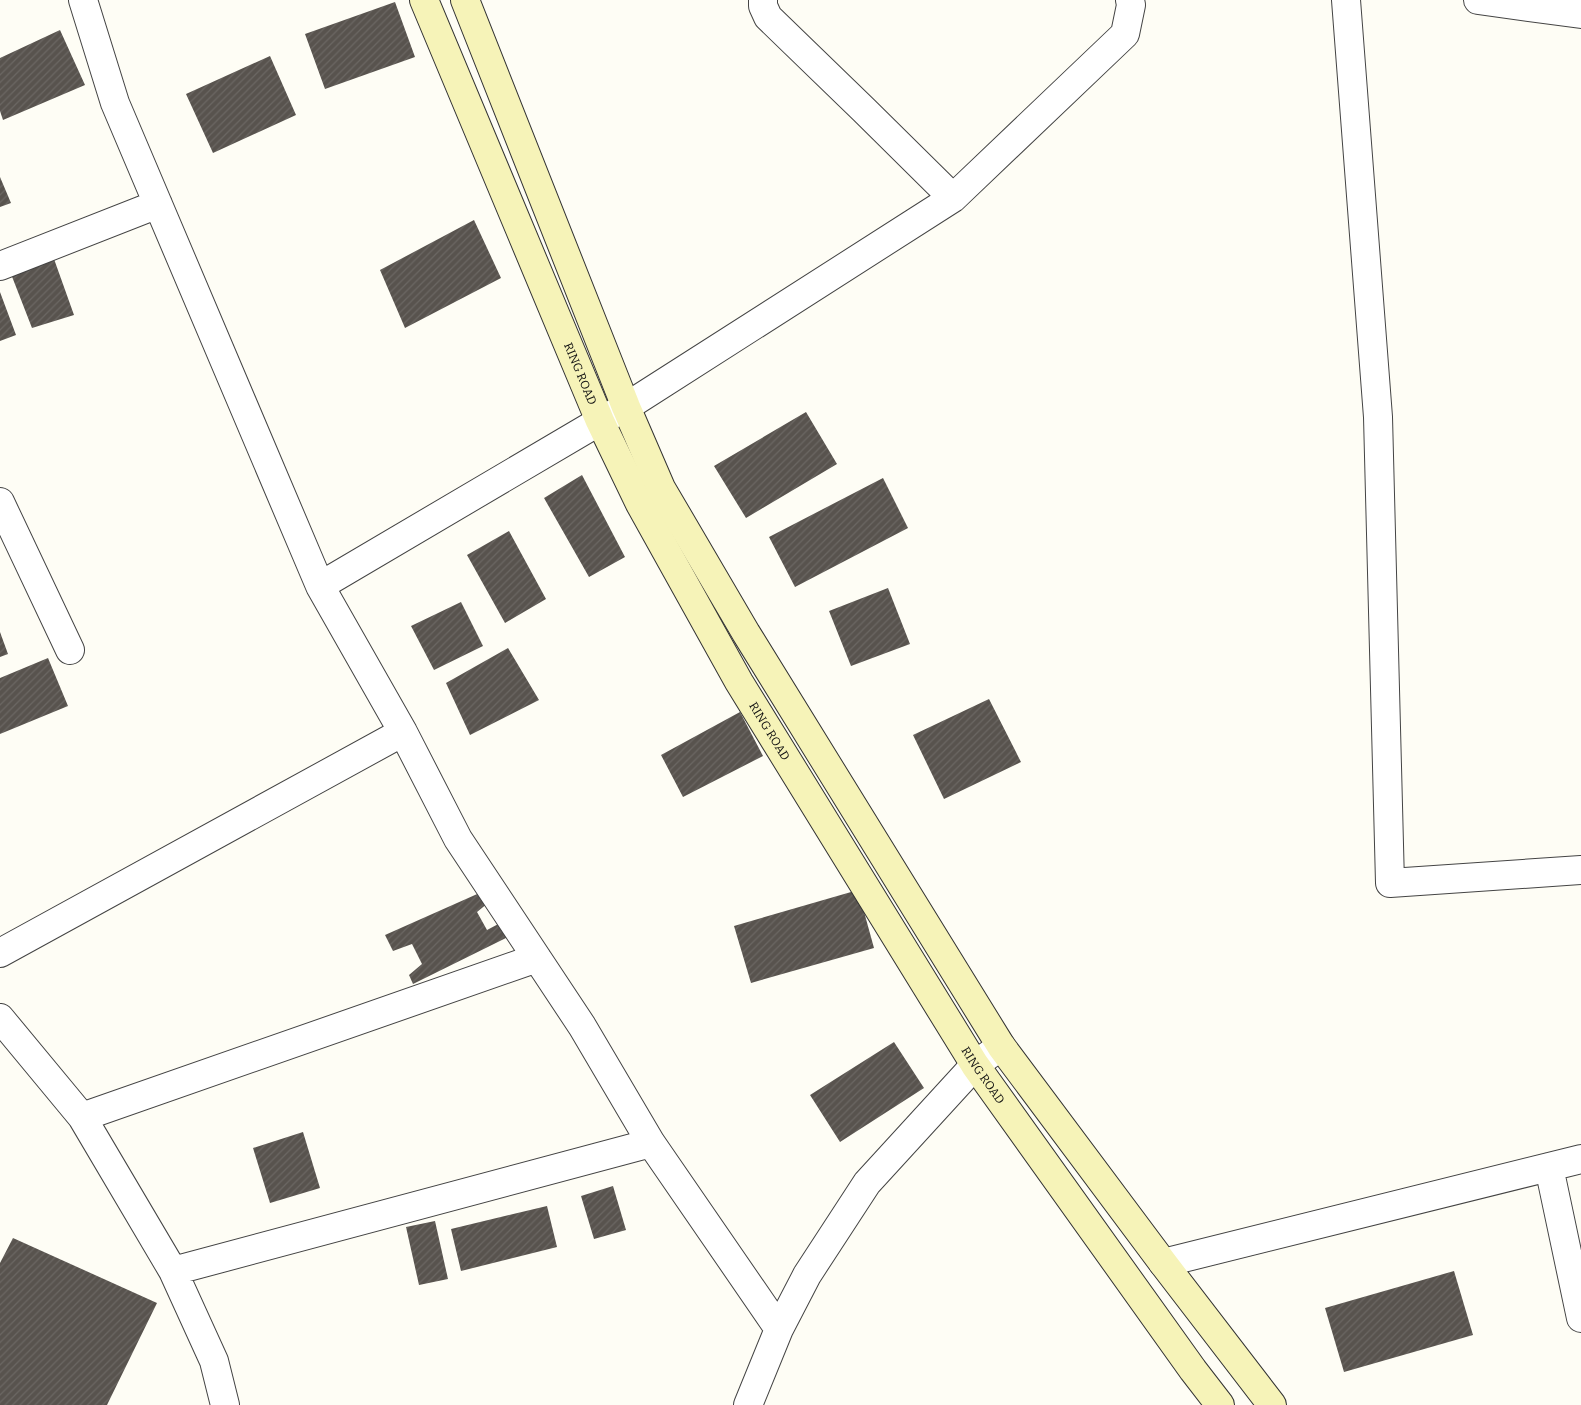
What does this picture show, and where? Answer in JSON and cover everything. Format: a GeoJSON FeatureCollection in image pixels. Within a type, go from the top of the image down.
{"type":"FeatureCollection","features":[{"type":"Feature","properties":{"kind":"main road","name":"RING ROAD"},"geometry":{"type":"LineString","coordinates":[[424,0],[600,421],[640,504],[739,682],[975,1065],[1192,1370],[1220,1405]]}},
{"type":"Feature","properties":{"kind":"main road"},"geometry":{"type":"LineString","coordinates":[[465,0],[626,407],[661,488],[741,625],[1001,1046],[1272,1405]]}},
{"type":"Feature","properties":{"kind":"street"},"geometry":{"type":"LineString","coordinates":[[83,0],[115,103],[320,586],[403,732],[458,839],[582,1026],[651,1143],[779,1329]]}},
{"type":"Feature","properties":{"kind":"street"},"geometry":{"type":"LineString","coordinates":[[763,0],[763,6],[768,17],[953,198]]}},
{"type":"Feature","properties":{"kind":"street"},"geometry":{"type":"LineString","coordinates":[[320,586],[626,407],[953,198],[1125,34],[1131,5],[1130,0]]}},
{"type":"Feature","properties":{"kind":"street"},"geometry":{"type":"LineString","coordinates":[[1346,0],[1378,418],[1390,883],[1581,870]]}},
{"type":"Feature","properties":{"kind":"street"},"geometry":{"type":"LineString","coordinates":[[1478,0],[1581,14]]}},
{"type":"Feature","properties":{"kind":"street"},"geometry":{"type":"LineString","coordinates":[[0,266],[158,204]]}},
{"type":"Feature","properties":{"kind":"street"},"geometry":{"type":"LineString","coordinates":[[0,502],[70,650]]}},
{"type":"Feature","properties":{"kind":"street"},"geometry":{"type":"LineString","coordinates":[[0,954],[403,732]]}},
{"type":"Feature","properties":{"kind":"street"},"geometry":{"type":"LineString","coordinates":[[82,1117],[537,958]]}},
{"type":"Feature","properties":{"kind":"street"},"geometry":{"type":"LineString","coordinates":[[0,1018],[82,1117],[173,1271],[214,1361],[225,1405]]}},
{"type":"Feature","properties":{"kind":"street"},"geometry":{"type":"LineString","coordinates":[[748,1405],[779,1329],[807,1275],[867,1183],[975,1065],[1001,1046]]}},
{"type":"Feature","properties":{"kind":"street"},"geometry":{"type":"LineString","coordinates":[[173,1271],[651,1143]]}},
{"type":"Feature","properties":{"kind":"street"},"geometry":{"type":"LineString","coordinates":[[1163,1263],[1581,1159]]}},
{"type":"Feature","properties":{"kind":"street"},"geometry":{"type":"LineString","coordinates":[[1549,1167],[1581,1318]]}},
{"type":"Feature","properties":{"kind":"building"},"geometry":{"type":"Polygon","coordinates":[[[395,2],[415,57],[325,89],[305,34],[395,2]]]}},
{"type":"Feature","properties":{"kind":"building"},"geometry":{"type":"Polygon","coordinates":[[[60,30],[85,85],[3,120],[0,111],[0,58],[60,30]]]}},
{"type":"Feature","properties":{"kind":"building"},"geometry":{"type":"Polygon","coordinates":[[[270,56],[296,115],[213,153],[186,94],[270,56]]]}},
{"type":"Feature","properties":{"kind":"building"},"geometry":{"type":"Polygon","coordinates":[[[0,177],[11,203],[0,207],[0,177]]]}},
{"type":"Feature","properties":{"kind":"building"},"geometry":{"type":"Polygon","coordinates":[[[474,220],[501,278],[405,328],[380,270],[474,220]]]}},
{"type":"Feature","properties":{"kind":"building"},"geometry":{"type":"Polygon","coordinates":[[[54,259],[74,315],[32,328],[11,274],[54,259]]]}},
{"type":"Feature","properties":{"kind":"building"},"geometry":{"type":"Polygon","coordinates":[[[0,292],[16,335],[0,341],[0,292]]]}},
{"type":"Feature","properties":{"kind":"building"},"geometry":{"type":"Polygon","coordinates":[[[806,412],[837,464],[746,518],[714,466],[806,412]]]}},
{"type":"Feature","properties":{"kind":"building"},"geometry":{"type":"Polygon","coordinates":[[[582,475],[625,557],[589,577],[544,498],[582,475]]]}},
{"type":"Feature","properties":{"kind":"building"},"geometry":{"type":"Polygon","coordinates":[[[883,478],[908,528],[795,587],[769,537],[883,478]]]}},
{"type":"Feature","properties":{"kind":"building"},"geometry":{"type":"Polygon","coordinates":[[[509,531],[546,599],[505,623],[467,555],[509,531]]]}},
{"type":"Feature","properties":{"kind":"building"},"geometry":{"type":"Polygon","coordinates":[[[888,588],[910,644],[851,666],[829,611],[888,588]]]}},
{"type":"Feature","properties":{"kind":"building"},"geometry":{"type":"Polygon","coordinates":[[[461,602],[483,646],[434,670],[411,626],[461,602]]]}},
{"type":"Feature","properties":{"kind":"building"},"geometry":{"type":"Polygon","coordinates":[[[0,632],[8,654],[0,657],[0,632]]]}},
{"type":"Feature","properties":{"kind":"building"},"geometry":{"type":"Polygon","coordinates":[[[508,648],[539,700],[470,735],[446,683],[508,648]]]}},
{"type":"Feature","properties":{"kind":"building"},"geometry":{"type":"Polygon","coordinates":[[[48,658],[68,706],[0,734],[0,678],[48,658]]]}},
{"type":"Feature","properties":{"kind":"building"},"geometry":{"type":"Polygon","coordinates":[[[989,699],[1021,762],[944,799],[913,735],[989,699]]]}},
{"type":"Feature","properties":{"kind":"building"},"geometry":{"type":"Polygon","coordinates":[[[740,712],[763,756],[683,797],[661,755],[740,712]]]}},
{"type":"Feature","properties":{"kind":"building"},"geometry":{"type":"Polygon","coordinates":[[[858,890],[874,948],[751,983],[734,926],[858,890]]]}},
{"type":"Feature","properties":{"kind":"building"},"geometry":{"type":"Polygon","coordinates":[[[484,891],[488,903],[477,912],[487,930],[504,921],[508,937],[413,984],[409,975],[422,964],[412,944],[393,951],[385,935],[484,891]]]}},
{"type":"Feature","properties":{"kind":"building"},"geometry":{"type":"Polygon","coordinates":[[[894,1042],[924,1088],[840,1142],[810,1095],[894,1042]]]}},
{"type":"Feature","properties":{"kind":"building"},"geometry":{"type":"Polygon","coordinates":[[[303,1132],[320,1188],[270,1203],[253,1148],[303,1132]]]}},
{"type":"Feature","properties":{"kind":"building"},"geometry":{"type":"Polygon","coordinates":[[[613,1186],[626,1230],[594,1239],[581,1196],[613,1186]]]}},
{"type":"Feature","properties":{"kind":"building"},"geometry":{"type":"Polygon","coordinates":[[[547,1206],[557,1247],[461,1271],[451,1229],[547,1206]]]}},
{"type":"Feature","properties":{"kind":"building"},"geometry":{"type":"Polygon","coordinates":[[[435,1221],[448,1279],[419,1285],[406,1227],[435,1221]]]}},
{"type":"Feature","properties":{"kind":"building"},"geometry":{"type":"Polygon","coordinates":[[[13,1238],[157,1303],[107,1405],[0,1405],[0,1263],[13,1238]]]}},
{"type":"Feature","properties":{"kind":"building"},"geometry":{"type":"Polygon","coordinates":[[[1454,1271],[1473,1335],[1344,1372],[1325,1308],[1454,1271]]]}}]}
